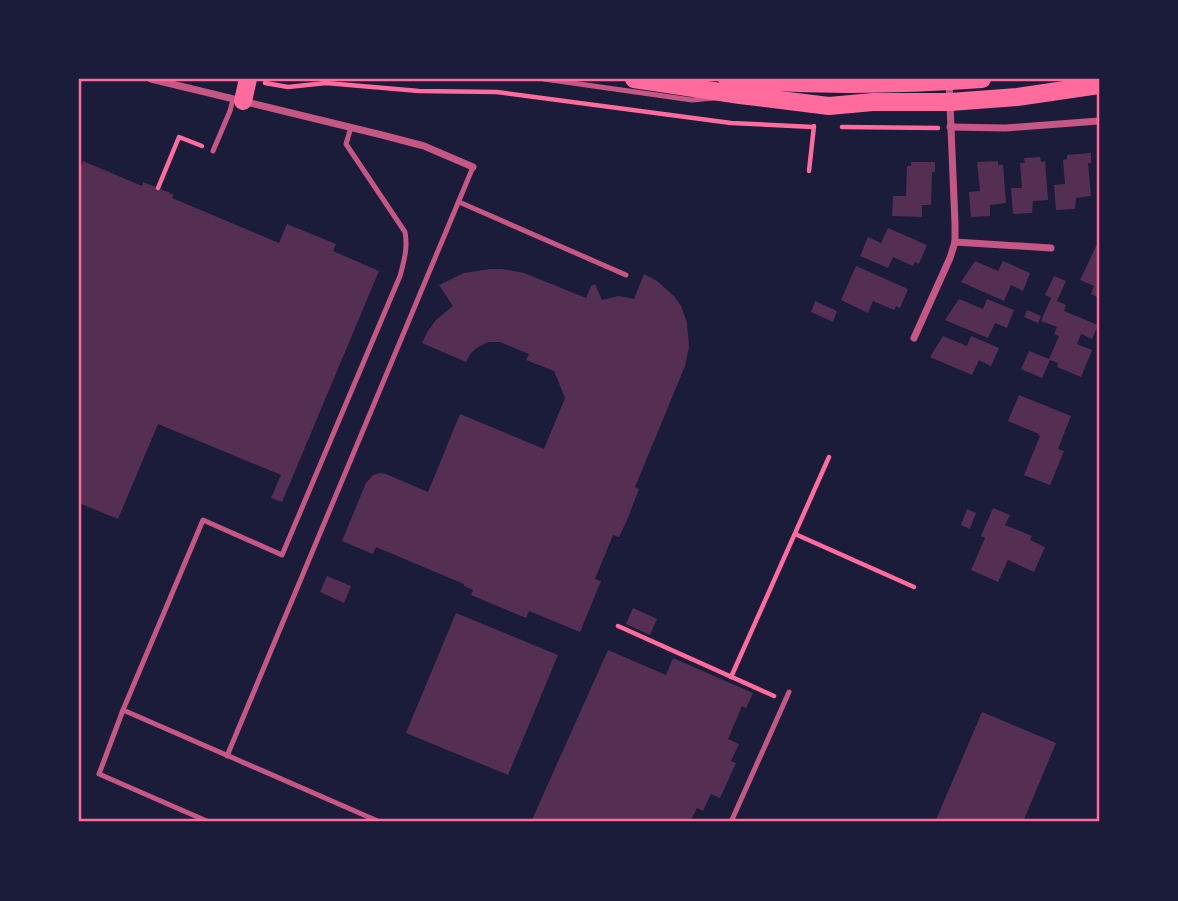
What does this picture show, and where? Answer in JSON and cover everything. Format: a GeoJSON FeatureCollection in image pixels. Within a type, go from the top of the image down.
{"type":"FeatureCollection","features":[{"type":"Feature","properties":{"kind":"main road"},"geometry":{"type":"LineString","coordinates":[[634,79],[710,84],[740,95],[829,106],[1017,97],[1099,85]]}},
{"type":"Feature","properties":{"kind":"main road"},"geometry":{"type":"LineString","coordinates":[[727,79],[814,83],[982,79]]}},
{"type":"Feature","properties":{"kind":"main road"},"geometry":{"type":"LineString","coordinates":[[238,100],[255,80]]}},
{"type":"Feature","properties":{"kind":"street"},"geometry":{"type":"LineString","coordinates":[[151,79],[424,146],[473,167]]}},
{"type":"Feature","properties":{"kind":"street"},"geometry":{"type":"LineString","coordinates":[[914,338],[955,242],[949,80]]}},
{"type":"Feature","properties":{"kind":"street"},"geometry":{"type":"LineString","coordinates":[[950,127],[1006,128],[1099,121]]}},
{"type":"Feature","properties":{"kind":"street"},"geometry":{"type":"LineString","coordinates":[[955,242],[1051,248]]}},
{"type":"Feature","properties":{"kind":"lane"},"geometry":{"type":"LineString","coordinates":[[544,79],[692,100],[740,95]]}},
{"type":"Feature","properties":{"kind":"lane"},"geometry":{"type":"LineString","coordinates":[[213,151],[230,111],[238,100]]}},
{"type":"Feature","properties":{"kind":"lane"},"geometry":{"type":"LineString","coordinates":[[209,822],[99,774],[203,520],[282,555],[400,276],[407,243],[405,232],[346,144],[351,127]]}},
{"type":"Feature","properties":{"kind":"lane"},"geometry":{"type":"LineString","coordinates":[[227,756],[473,167]]}},
{"type":"Feature","properties":{"kind":"lane"},"geometry":{"type":"LineString","coordinates":[[458,202],[626,275]]}},
{"type":"Feature","properties":{"kind":"lane"},"geometry":{"type":"LineString","coordinates":[[731,822],[789,692]]}},
{"type":"Feature","properties":{"kind":"lane"},"geometry":{"type":"LineString","coordinates":[[123,710],[380,822]]}},
{"type":"Feature","properties":{"kind":"path"},"geometry":{"type":"LineString","coordinates":[[255,80],[288,87],[326,83],[377,85],[428,92],[498,92],[710,121],[826,127]]}},
{"type":"Feature","properties":{"kind":"path"},"geometry":{"type":"LineString","coordinates":[[809,171],[814,127]]}},
{"type":"Feature","properties":{"kind":"path"},"geometry":{"type":"LineString","coordinates":[[839,127],[950,127]]}},
{"type":"Feature","properties":{"kind":"path"},"geometry":{"type":"LineString","coordinates":[[158,188],[179,137],[213,151]]}},
{"type":"Feature","properties":{"kind":"path"},"geometry":{"type":"LineString","coordinates":[[731,677],[829,457]]}},
{"type":"Feature","properties":{"kind":"path"},"geometry":{"type":"LineString","coordinates":[[794,534],[914,587]]}},
{"type":"Feature","properties":{"kind":"path"},"geometry":{"type":"LineString","coordinates":[[618,626],[785,701]]}},
{"type":"Feature","properties":{"kind":"building"},"geometry":{"type":"Polygon","coordinates":[[[1091,153],[1091,163],[1088,163],[1091,196],[1076,198],[1075,209],[1056,210],[1054,185],[1065,184],[1063,160],[1067,159],[1067,155],[1091,153]]]}},
{"type":"Feature","properties":{"kind":"building"},"geometry":{"type":"Polygon","coordinates":[[[1040,157],[1041,162],[1045,161],[1048,200],[1033,201],[1032,213],[1013,214],[1011,188],[1022,188],[1020,163],[1025,163],[1024,158],[1040,157]]]}},
{"type":"Feature","properties":{"kind":"building"},"geometry":{"type":"Polygon","coordinates":[[[83,161],[142,186],[143,182],[168,192],[174,195],[172,198],[279,243],[287,224],[336,244],[333,251],[379,271],[282,502],[271,498],[281,475],[158,424],[118,519],[79,503],[79,171],[83,161]]]}},
{"type":"Feature","properties":{"kind":"building"},"geometry":{"type":"Polygon","coordinates":[[[998,161],[998,165],[1003,165],[1006,203],[990,205],[990,216],[971,217],[969,192],[980,191],[977,162],[998,161]]]}},
{"type":"Feature","properties":{"kind":"building"},"geometry":{"type":"Polygon","coordinates":[[[911,162],[935,162],[931,205],[922,205],[922,217],[892,216],[893,196],[906,196],[907,166],[911,166],[911,162]]]}},
{"type":"Feature","properties":{"kind":"building"},"geometry":{"type":"Polygon","coordinates":[[[888,228],[927,245],[919,264],[915,262],[913,266],[893,257],[888,268],[860,256],[868,237],[881,243],[888,228]]]}},
{"type":"Feature","properties":{"kind":"building"},"geometry":{"type":"Polygon","coordinates":[[[1099,240],[1099,298],[1091,294],[1094,286],[1080,280],[1099,240]]]}},
{"type":"Feature","properties":{"kind":"building"},"geometry":{"type":"Polygon","coordinates":[[[975,261],[998,271],[1003,261],[1030,273],[1023,291],[1011,285],[1004,301],[961,282],[975,261]]]}},
{"type":"Feature","properties":{"kind":"building"},"geometry":{"type":"Polygon","coordinates":[[[856,266],[908,289],[900,308],[896,306],[894,310],[873,301],[868,313],[841,300],[856,266]]]}},
{"type":"Feature","properties":{"kind":"building"},"geometry":{"type":"Polygon","coordinates":[[[490,269],[524,273],[586,298],[591,286],[595,284],[602,300],[619,296],[634,299],[644,274],[674,296],[687,323],[689,347],[685,366],[635,487],[639,489],[627,520],[619,537],[613,535],[595,579],[601,581],[580,632],[529,611],[526,618],[471,595],[473,590],[464,584],[376,547],[373,554],[342,541],[366,483],[373,475],[386,474],[428,492],[460,414],[544,449],[565,398],[554,371],[526,360],[529,354],[500,342],[488,342],[478,347],[466,362],[422,343],[436,320],[453,306],[439,285],[464,273],[490,269]]]}},
{"type":"Feature","properties":{"kind":"building"},"geometry":{"type":"Polygon","coordinates":[[[1054,276],[1066,281],[1057,301],[1066,305],[1064,311],[1098,325],[1092,339],[1081,334],[1077,344],[1092,350],[1081,377],[1057,367],[1058,363],[1050,360],[1042,378],[1021,369],[1029,351],[1049,359],[1059,336],[1054,334],[1057,327],[1041,321],[1051,298],[1045,295],[1054,276]]]}},
{"type":"Feature","properties":{"kind":"building"},"geometry":{"type":"Polygon","coordinates":[[[959,299],[983,309],[987,299],[1014,310],[1007,328],[995,323],[988,338],[945,320],[959,299]]]}},
{"type":"Feature","properties":{"kind":"building"},"geometry":{"type":"Polygon","coordinates":[[[815,301],[837,311],[833,322],[811,312],[815,301]]]}},
{"type":"Feature","properties":{"kind":"building"},"geometry":{"type":"Polygon","coordinates":[[[1027,310],[1041,316],[1038,323],[1024,317],[1027,310]]]}},
{"type":"Feature","properties":{"kind":"building"},"geometry":{"type":"Polygon","coordinates":[[[943,336],[967,346],[971,336],[999,348],[991,366],[979,360],[972,375],[930,357],[943,336]]]}},
{"type":"Feature","properties":{"kind":"building"},"geometry":{"type":"Polygon","coordinates":[[[1019,395],[1071,416],[1058,449],[1064,451],[1050,485],[1024,475],[1040,436],[1008,421],[1019,395]]]}},
{"type":"Feature","properties":{"kind":"building"},"geometry":{"type":"Polygon","coordinates":[[[993,508],[1010,515],[1005,525],[1032,536],[1030,540],[1045,547],[1034,572],[1008,560],[998,582],[971,570],[985,538],[981,536],[993,508]]]}},
{"type":"Feature","properties":{"kind":"building"},"geometry":{"type":"Polygon","coordinates":[[[967,509],[976,513],[970,529],[961,525],[967,509]]]}},
{"type":"Feature","properties":{"kind":"building"},"geometry":{"type":"Polygon","coordinates":[[[327,576],[351,586],[344,603],[320,592],[327,576]]]}},
{"type":"Feature","properties":{"kind":"building"},"geometry":{"type":"Polygon","coordinates":[[[633,608],[657,619],[650,635],[626,624],[633,608]]]}},
{"type":"Feature","properties":{"kind":"building"},"geometry":{"type":"Polygon","coordinates":[[[456,613],[558,655],[508,775],[406,733],[456,613]]]}},
{"type":"Feature","properties":{"kind":"building"},"geometry":{"type":"Polygon","coordinates":[[[608,650],[666,675],[673,658],[753,693],[746,708],[742,706],[728,739],[739,744],[731,761],[736,763],[720,798],[711,794],[703,811],[697,808],[690,822],[531,822],[608,650]]]}},
{"type":"Feature","properties":{"kind":"building"},"geometry":{"type":"Polygon","coordinates":[[[982,712],[1056,743],[1023,822],[935,822],[982,712]]]}}]}
